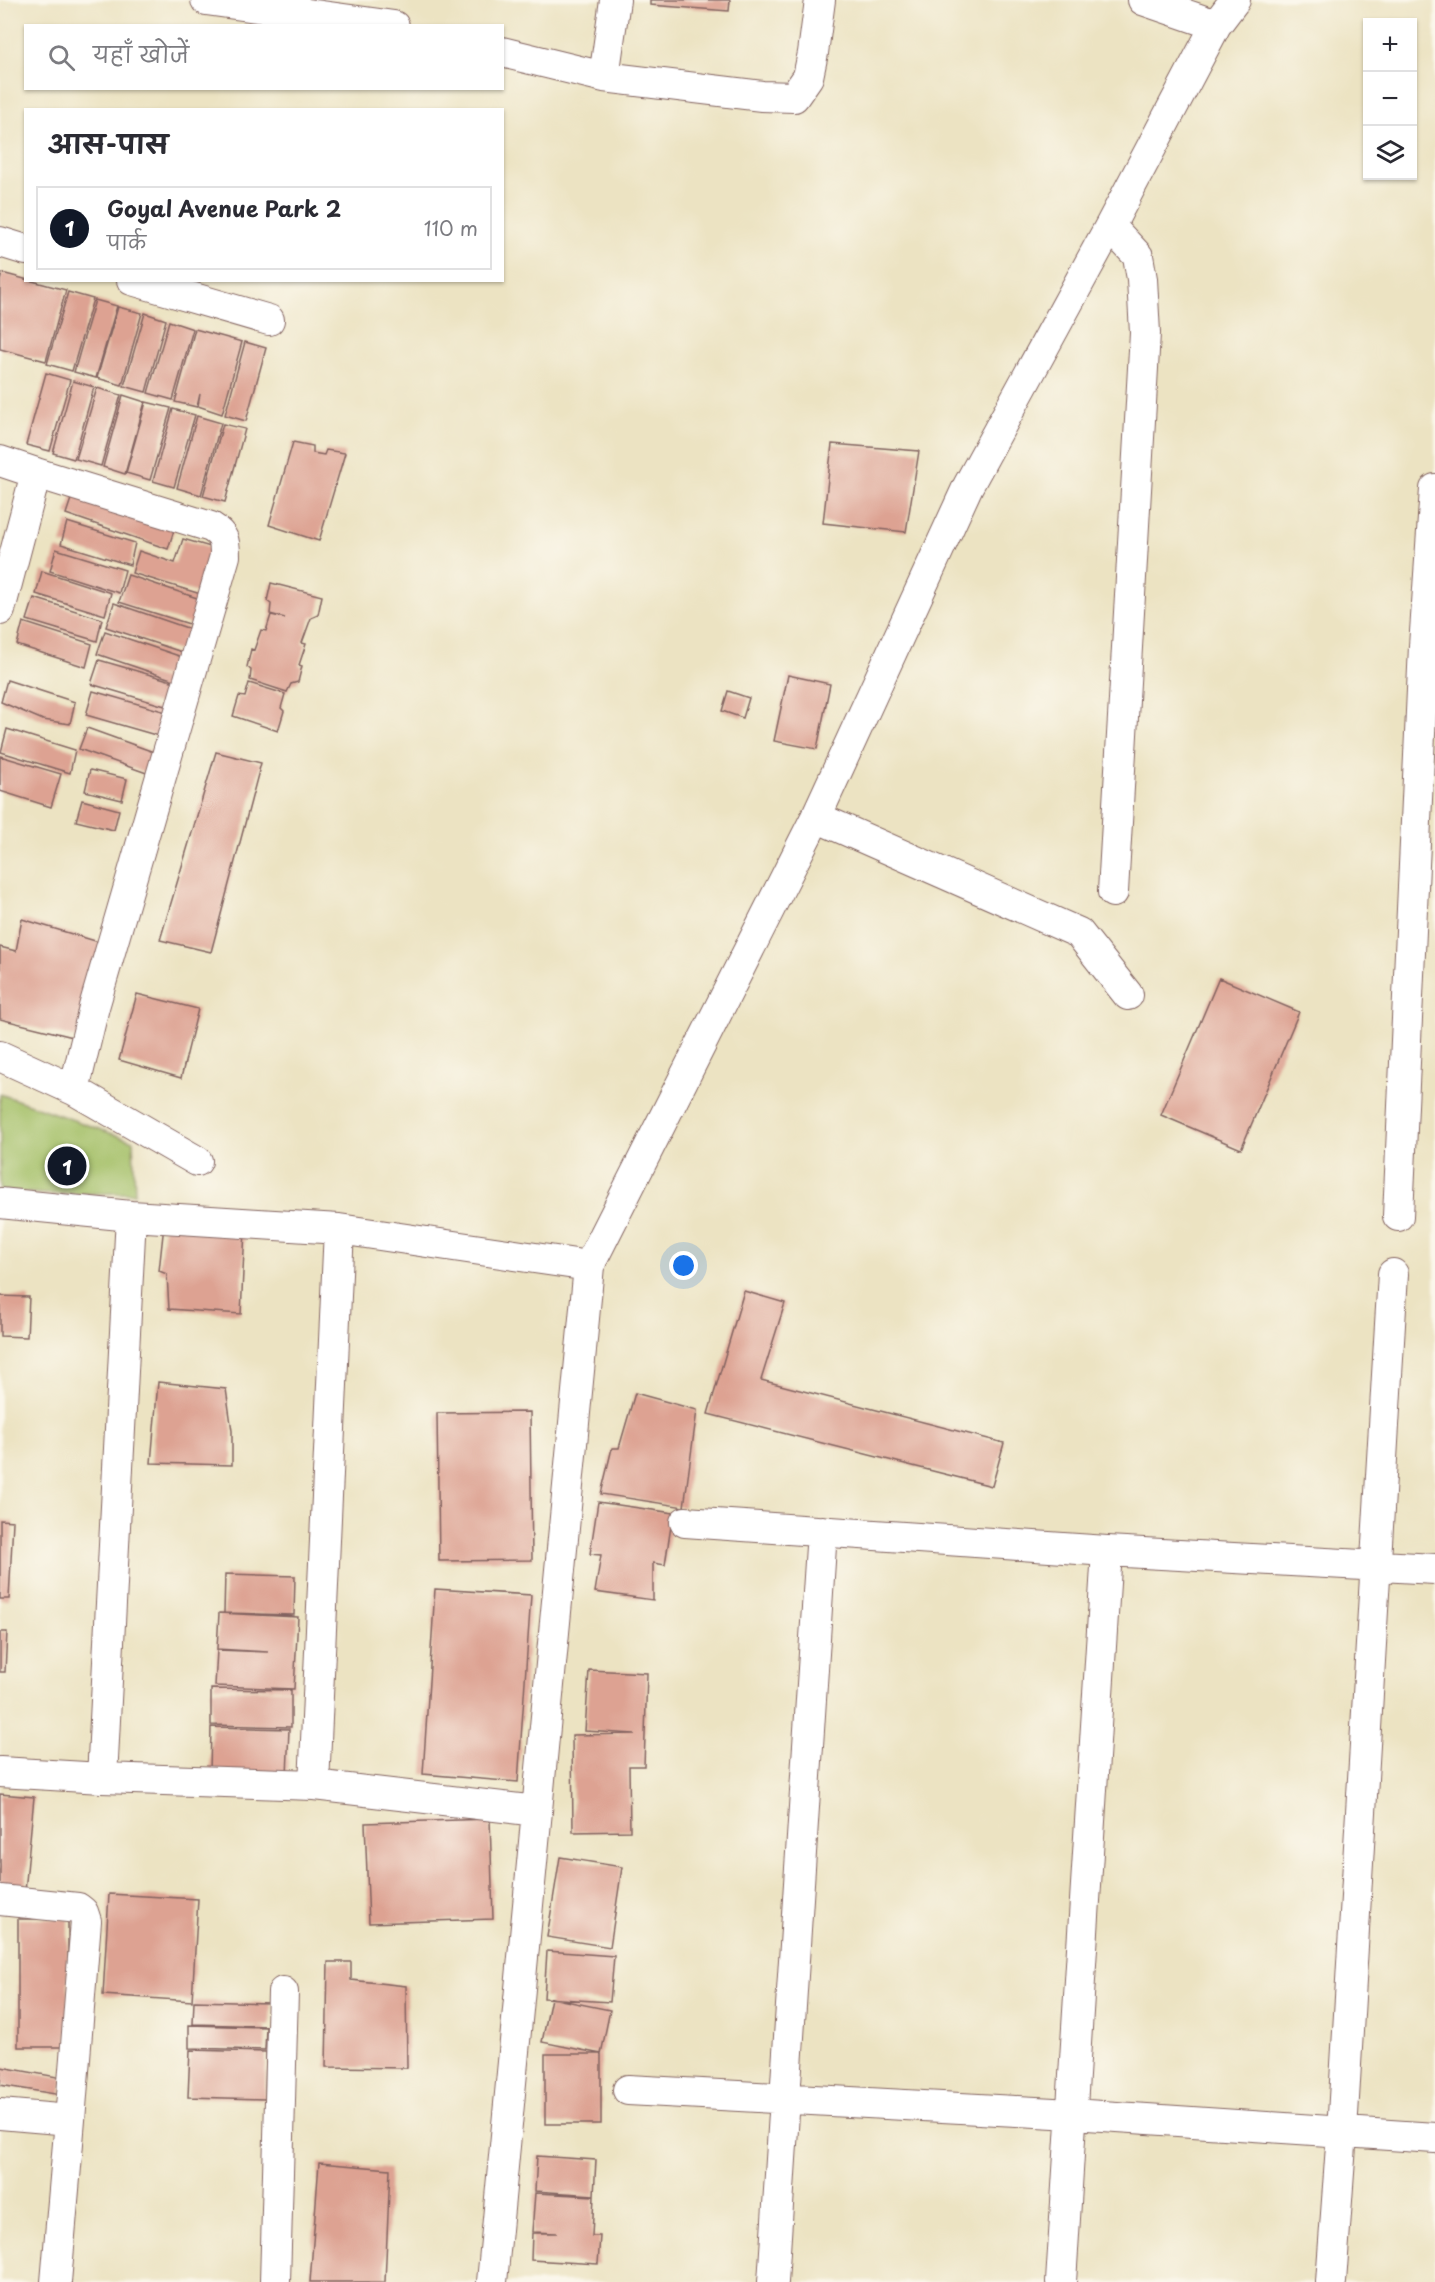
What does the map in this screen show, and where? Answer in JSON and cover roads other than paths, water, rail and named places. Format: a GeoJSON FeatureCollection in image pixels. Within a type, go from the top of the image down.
{"type":"FeatureCollection","features":[{"type":"Feature","properties":{"kind":"street"},"geometry":{"type":"LineString","coordinates":[[206,0],[392,17]]}},
{"type":"Feature","properties":{"kind":"street"},"geometry":{"type":"LineString","coordinates":[[604,77],[615,0]]}},
{"type":"Feature","properties":{"kind":"street"},"geometry":{"type":"LineString","coordinates":[[504,52],[604,77],[762,96],[795,97],[808,77],[820,0]]}},
{"type":"Feature","properties":{"kind":"street"},"geometry":{"type":"LineString","coordinates":[[1143,0],[1216,25]]}},
{"type":"Feature","properties":{"kind":"street"},"geometry":{"type":"LineString","coordinates":[[492,2282],[589,1266],[816,817],[968,486],[1110,226],[1216,25],[1235,0]]}},
{"type":"Feature","properties":{"kind":"street"},"geometry":{"type":"LineString","coordinates":[[1110,226],[1138,256],[1142,279],[1145,333],[1113,891]]}},
{"type":"Feature","properties":{"kind":"street"},"geometry":{"type":"LineString","coordinates":[[0,242],[24,249]]}},
{"type":"Feature","properties":{"kind":"street"},"geometry":{"type":"LineString","coordinates":[[139,282],[269,320]]}},
{"type":"Feature","properties":{"kind":"street"},"geometry":{"type":"LineString","coordinates":[[0,461],[212,527],[225,541],[225,556],[94,1007],[74,1090]]}},
{"type":"Feature","properties":{"kind":"street"},"geometry":{"type":"LineString","coordinates":[[0,610],[36,473]]}},
{"type":"Feature","properties":{"kind":"street"},"geometry":{"type":"LineString","coordinates":[[1398,1216],[1429,647],[1435,489]]}},
{"type":"Feature","properties":{"kind":"street"},"geometry":{"type":"LineString","coordinates":[[816,817],[1078,933],[1128,995]]}},
{"type":"Feature","properties":{"kind":"street"},"geometry":{"type":"LineString","coordinates":[[0,1056],[74,1090],[196,1161]]}},
{"type":"Feature","properties":{"kind":"street"},"geometry":{"type":"LineString","coordinates":[[0,1203],[131,1216],[339,1229],[589,1266]]}},
{"type":"Feature","properties":{"kind":"street"},"geometry":{"type":"LineString","coordinates":[[102,1779],[131,1216]]}},
{"type":"Feature","properties":{"kind":"street"},"geometry":{"type":"LineString","coordinates":[[314,1785],[339,1229]]}},
{"type":"Feature","properties":{"kind":"street"},"geometry":{"type":"LineString","coordinates":[[1330,2282],[1393,1274]]}},
{"type":"Feature","properties":{"kind":"street"},"geometry":{"type":"LineString","coordinates":[[685,1522],[1107,1551],[1435,1569]]}},
{"type":"Feature","properties":{"kind":"street"},"geometry":{"type":"LineString","coordinates":[[773,2282],[822,1531]]}},
{"type":"Feature","properties":{"kind":"street"},"geometry":{"type":"LineString","coordinates":[[1061,2282],[1107,1551]]}},
{"type":"Feature","properties":{"kind":"street"},"geometry":{"type":"LineString","coordinates":[[0,1772],[102,1779],[314,1785],[537,1811]]}},
{"type":"Feature","properties":{"kind":"street"},"geometry":{"type":"LineString","coordinates":[[0,1899],[78,1908],[83,1912],[86,1922],[56,2282]]}},
{"type":"Feature","properties":{"kind":"street"},"geometry":{"type":"LineString","coordinates":[[275,2282],[283,1992]]}},
{"type":"Feature","properties":{"kind":"street"},"geometry":{"type":"LineString","coordinates":[[628,2090],[1072,2114],[1435,2138]]}},
{"type":"Feature","properties":{"kind":"street"},"geometry":{"type":"LineString","coordinates":[[0,2114],[70,2120]]}},
{"type":"Feature","properties":{"kind":"place","name":"Goyal Avenue Park 2"},"geometry":{"type":"Point","coordinates":[67,1166]}}]}
